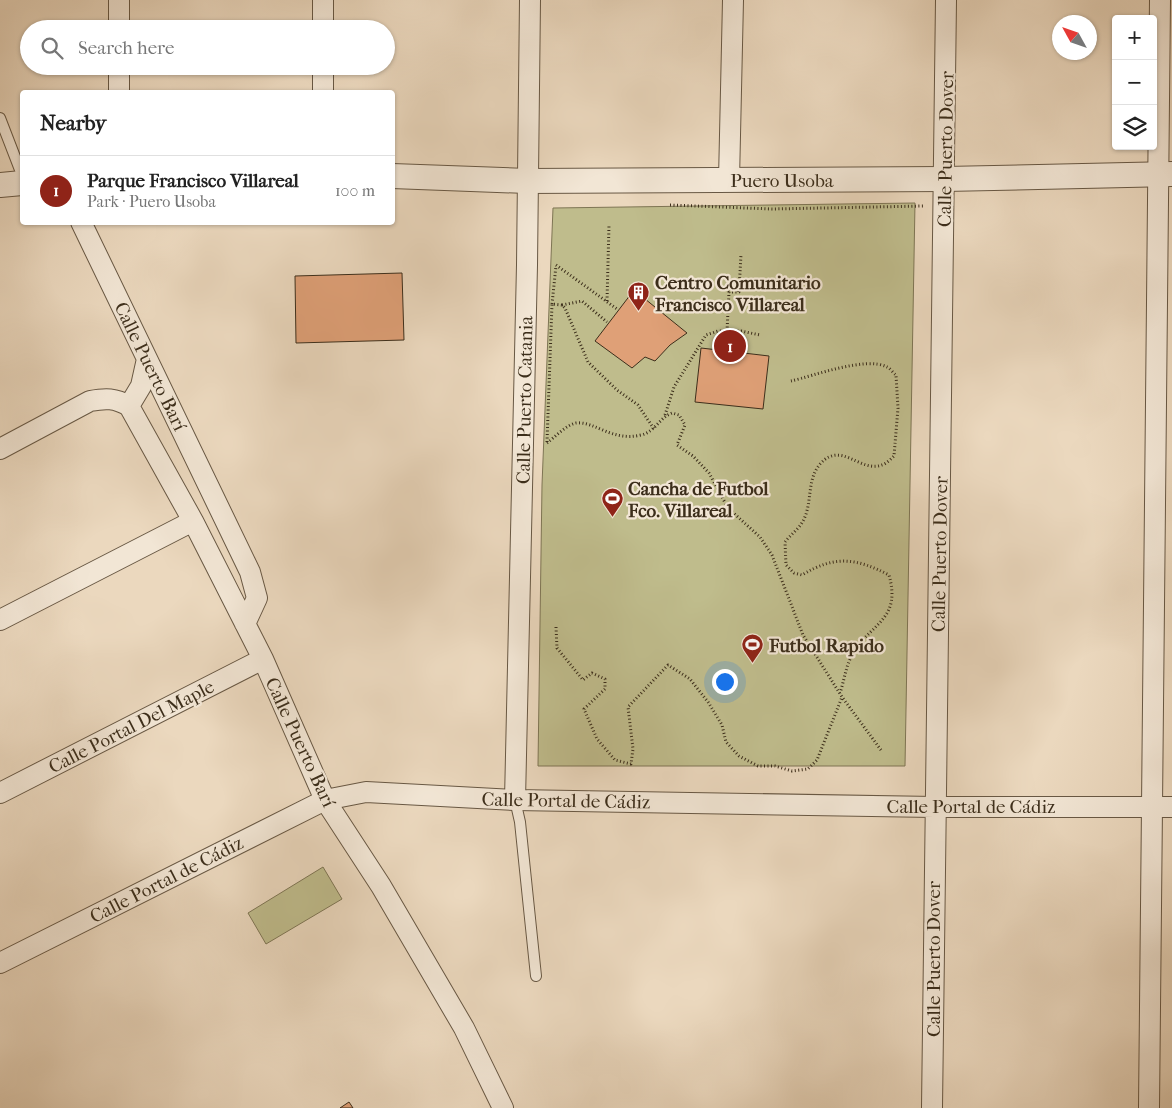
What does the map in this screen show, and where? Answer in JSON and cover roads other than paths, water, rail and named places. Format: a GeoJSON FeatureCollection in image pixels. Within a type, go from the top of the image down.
{"type":"FeatureCollection","features":[{"type":"Feature","properties":{"kind":"street"},"geometry":{"type":"LineString","coordinates":[[119,0],[119,20]]}},
{"type":"Feature","properties":{"kind":"street"},"geometry":{"type":"LineString","coordinates":[[323,0],[323,20]]}},
{"type":"Feature","properties":{"kind":"street","name":"Calle Puerto Catania"},"geometry":{"type":"LineString","coordinates":[[515,800],[527,285],[530,0]]}},
{"type":"Feature","properties":{"kind":"street"},"geometry":{"type":"LineString","coordinates":[[730,180],[733,0]]}},
{"type":"Feature","properties":{"kind":"street","name":"Calle Puerto Dover"},"geometry":{"type":"LineString","coordinates":[[932,1108],[934,807],[945,179],[946,0]]}},
{"type":"Feature","properties":{"kind":"street"},"geometry":{"type":"LineString","coordinates":[[1149,1108],[1152,806],[1165,174],[1160,0]]}},
{"type":"Feature","properties":{"kind":"street"},"geometry":{"type":"LineString","coordinates":[[119,75],[119,90]]}},
{"type":"Feature","properties":{"kind":"street"},"geometry":{"type":"LineString","coordinates":[[323,75],[323,90]]}},
{"type":"Feature","properties":{"kind":"street","name":"Puero Usoba"},"geometry":{"type":"LineString","coordinates":[[395,176],[527,181],[945,179],[1165,174]]}},
{"type":"Feature","properties":{"kind":"street"},"geometry":{"type":"LineString","coordinates":[[0,185],[20,183]]}},
{"type":"Feature","properties":{"kind":"street","name":"Calle Puerto Barí"},"geometry":{"type":"LineString","coordinates":[[82,225],[250,572],[257,598],[245,624]]}},
{"type":"Feature","properties":{"kind":"street"},"geometry":{"type":"LineString","coordinates":[[129,406],[140,386],[147,359]]}},
{"type":"Feature","properties":{"kind":"street","name":"Calle Puerto Barí"},"geometry":{"type":"LineString","coordinates":[[0,449],[90,402],[104,398],[117,399],[129,406],[192,521],[245,624],[325,800],[386,894],[464,1028],[503,1108]]}},
{"type":"Feature","properties":{"kind":"street"},"geometry":{"type":"LineString","coordinates":[[0,620],[192,521]]}},
{"type":"Feature","properties":{"kind":"street","name":"Calle Portal Del Maple"},"geometry":{"type":"LineString","coordinates":[[0,793],[262,659]]}},
{"type":"Feature","properties":{"kind":"street","name":"Calle Portal de Cádiz"},"geometry":{"type":"LineString","coordinates":[[0,962],[325,800],[366,792],[515,800],[934,807],[1172,807]]}},
{"type":"Feature","properties":{"kind":"lane"},"geometry":{"type":"LineString","coordinates":[[0,118],[20,170]]}},
{"type":"Feature","properties":{"kind":"lane"},"geometry":{"type":"LineString","coordinates":[[515,800],[520,822],[536,976]]}},
{"type":"Feature","properties":{"kind":"place","name":"Centro Comunitario Francisco Villareal"},"geometry":{"type":"Point","coordinates":[639,312]}},
{"type":"Feature","properties":{"kind":"place","name":"Parque Francisco Villareal"},"geometry":{"type":"Point","coordinates":[730,346]}},
{"type":"Feature","properties":{"kind":"place","name":"Cancha de Futbol Fco. Villareal"},"geometry":{"type":"Point","coordinates":[612,518]}},
{"type":"Feature","properties":{"kind":"place","name":"Futbol Rapido"},"geometry":{"type":"Point","coordinates":[753,664]}}]}
